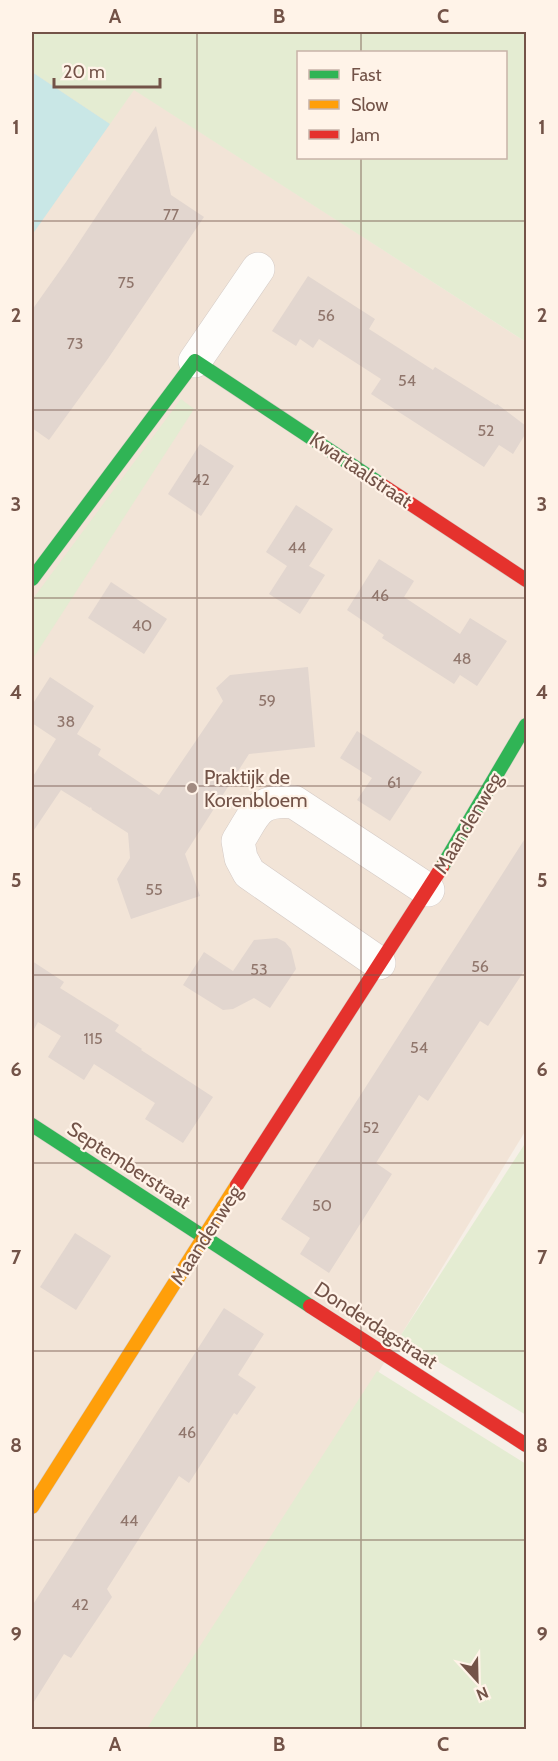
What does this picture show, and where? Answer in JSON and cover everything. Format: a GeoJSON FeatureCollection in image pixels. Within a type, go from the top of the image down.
{"type":"FeatureCollection","features":[{"type":"Feature","properties":{"kind":"street"},"geometry":{"type":"LineString","coordinates":[[32,579],[195,361],[258,269]]}},
{"type":"Feature","properties":{"kind":"street","name":"Kwartaalstraat"},"geometry":{"type":"LineString","coordinates":[[195,361],[526,580]]}},
{"type":"Feature","properties":{"kind":"street","name":"Maandenweg"},"geometry":{"type":"LineString","coordinates":[[32,1507],[379,963],[428,890],[526,725]]}},
{"type":"Feature","properties":{"kind":"street","name":"Maandenweg"},"geometry":{"type":"LineString","coordinates":[[379,963],[249,873],[241,858],[238,842],[260,807],[277,801],[294,802],[428,890]]}},
{"type":"Feature","properties":{"kind":"street","name":"Septemberstraat"},"geometry":{"type":"LineString","coordinates":[[32,1125],[204,1238]]}},
{"type":"Feature","properties":{"kind":"street","name":"Donderdagstraat"},"geometry":{"type":"LineString","coordinates":[[204,1238],[526,1445]]}},
{"type":"Feature","properties":{"kind":"shaded area"},"geometry":{"type":"Polygon","coordinates":[[[32,32],[45,32],[526,342],[526,1130],[161,1729],[32,1730],[32,32]]]}},
{"type":"Feature","properties":{"kind":"green space"},"geometry":{"type":"Polygon","coordinates":[[[32,32],[526,32],[526,342],[134,90],[110,124],[32,72],[32,32]]]}},
{"type":"Feature","properties":{"kind":"green space"},"geometry":{"type":"Polygon","coordinates":[[[181,399],[194,409],[32,660],[32,600],[181,399]]]}},
{"type":"Feature","properties":{"kind":"green space"},"geometry":{"type":"Polygon","coordinates":[[[526,1142],[526,1415],[399,1338],[526,1142]]]}},
{"type":"Feature","properties":{"kind":"green space"},"geometry":{"type":"Polygon","coordinates":[[[377,1371],[526,1464],[526,1729],[146,1730],[377,1371]]]}},
{"type":"Feature","properties":{"kind":"water"},"geometry":{"type":"Polygon","coordinates":[[[32,72],[110,124],[32,235],[32,72]]]}},
{"type":"Feature","properties":{"kind":"building"},"geometry":{"type":"Polygon","coordinates":[[[156,126],[171,195],[204,217],[107,360],[49,440],[32,428],[32,310],[156,126]]]}},
{"type":"Feature","properties":{"kind":"building"},"geometry":{"type":"Polygon","coordinates":[[[308,276],[375,319],[369,329],[433,370],[435,367],[497,404],[526,426],[526,433],[513,454],[499,445],[484,467],[371,394],[381,379],[319,339],[313,348],[300,339],[296,346],[272,331],[308,276]]]}},
{"type":"Feature","properties":{"kind":"building"},"geometry":{"type":"Polygon","coordinates":[[[200,444],[234,466],[201,516],[168,494],[200,444]]]}},
{"type":"Feature","properties":{"kind":"building"},"geometry":{"type":"Polygon","coordinates":[[[296,505],[333,529],[309,566],[325,575],[300,614],[269,594],[287,566],[266,552],[296,505]]]}},
{"type":"Feature","properties":{"kind":"building"},"geometry":{"type":"Polygon","coordinates":[[[379,559],[414,581],[404,597],[460,634],[470,618],[507,641],[477,686],[460,675],[454,684],[382,638],[384,635],[347,610],[379,559]]]}},
{"type":"Feature","properties":{"kind":"building"},"geometry":{"type":"Polygon","coordinates":[[[111,582],[167,619],[144,654],[88,618],[111,582]]]}},
{"type":"Feature","properties":{"kind":"building"},"geometry":{"type":"Polygon","coordinates":[[[308,667],[315,747],[249,754],[185,854],[200,896],[131,919],[117,879],[130,858],[128,833],[92,810],[91,807],[61,790],[32,833],[32,778],[56,739],[32,723],[32,705],[50,677],[94,706],[77,734],[101,749],[98,755],[159,795],[223,701],[216,688],[230,675],[308,667]]]}},
{"type":"Feature","properties":{"kind":"building"},"geometry":{"type":"Polygon","coordinates":[[[357,731],[422,772],[390,821],[357,800],[372,778],[340,758],[357,731]]]}},
{"type":"Feature","properties":{"kind":"building"},"geometry":{"type":"Polygon","coordinates":[[[526,837],[526,968],[488,1026],[480,1021],[428,1101],[419,1095],[376,1163],[392,1174],[329,1273],[300,1254],[310,1238],[281,1219],[526,837]]]}},
{"type":"Feature","properties":{"kind":"building"},"geometry":{"type":"Polygon","coordinates":[[[277,938],[291,949],[296,969],[270,1008],[254,998],[233,1009],[223,1010],[183,985],[204,952],[233,971],[254,940],[277,938]]]}},
{"type":"Feature","properties":{"kind":"building"},"geometry":{"type":"Polygon","coordinates":[[[32,961],[64,982],[60,988],[119,1025],[115,1031],[213,1097],[183,1143],[145,1119],[155,1103],[94,1064],[84,1080],[48,1057],[61,1036],[38,1022],[32,1033],[32,961]]]}},
{"type":"Feature","properties":{"kind":"building"},"geometry":{"type":"Polygon","coordinates":[[[75,1233],[111,1256],[76,1310],[40,1287],[75,1233]]]}},
{"type":"Feature","properties":{"kind":"building"},"geometry":{"type":"Polygon","coordinates":[[[224,1308],[264,1334],[238,1375],[256,1387],[237,1415],[234,1413],[189,1483],[179,1476],[107,1589],[112,1597],[71,1658],[64,1654],[32,1705],[32,1606],[224,1308]]]}},
{"type":"Feature","properties":{"kind":"traffic: fast"},"geometry":{"type":"LineString","coordinates":[[32,579],[195,361],[382,485]]}},
{"type":"Feature","properties":{"kind":"traffic: fast"},"geometry":{"type":"LineString","coordinates":[[442,867],[526,725]]}},
{"type":"Feature","properties":{"kind":"traffic: fast"},"geometry":{"type":"LineString","coordinates":[[32,1125],[310,1306]]}},
{"type":"Feature","properties":{"kind":"traffic: slow"},"geometry":{"type":"LineString","coordinates":[[32,1507],[237,1185]]}},
{"type":"Feature","properties":{"kind":"traffic: jam"},"geometry":{"type":"LineString","coordinates":[[382,485],[526,580]]}},
{"type":"Feature","properties":{"kind":"traffic: jam"},"geometry":{"type":"LineString","coordinates":[[237,1185],[442,867]]}},
{"type":"Feature","properties":{"kind":"traffic: jam"},"geometry":{"type":"LineString","coordinates":[[310,1306],[526,1445]]}},
{"type":"Feature","properties":{"kind":"place","name":"Praktijk de Korenbloem"},"geometry":{"type":"Point","coordinates":[192,788]}}]}
